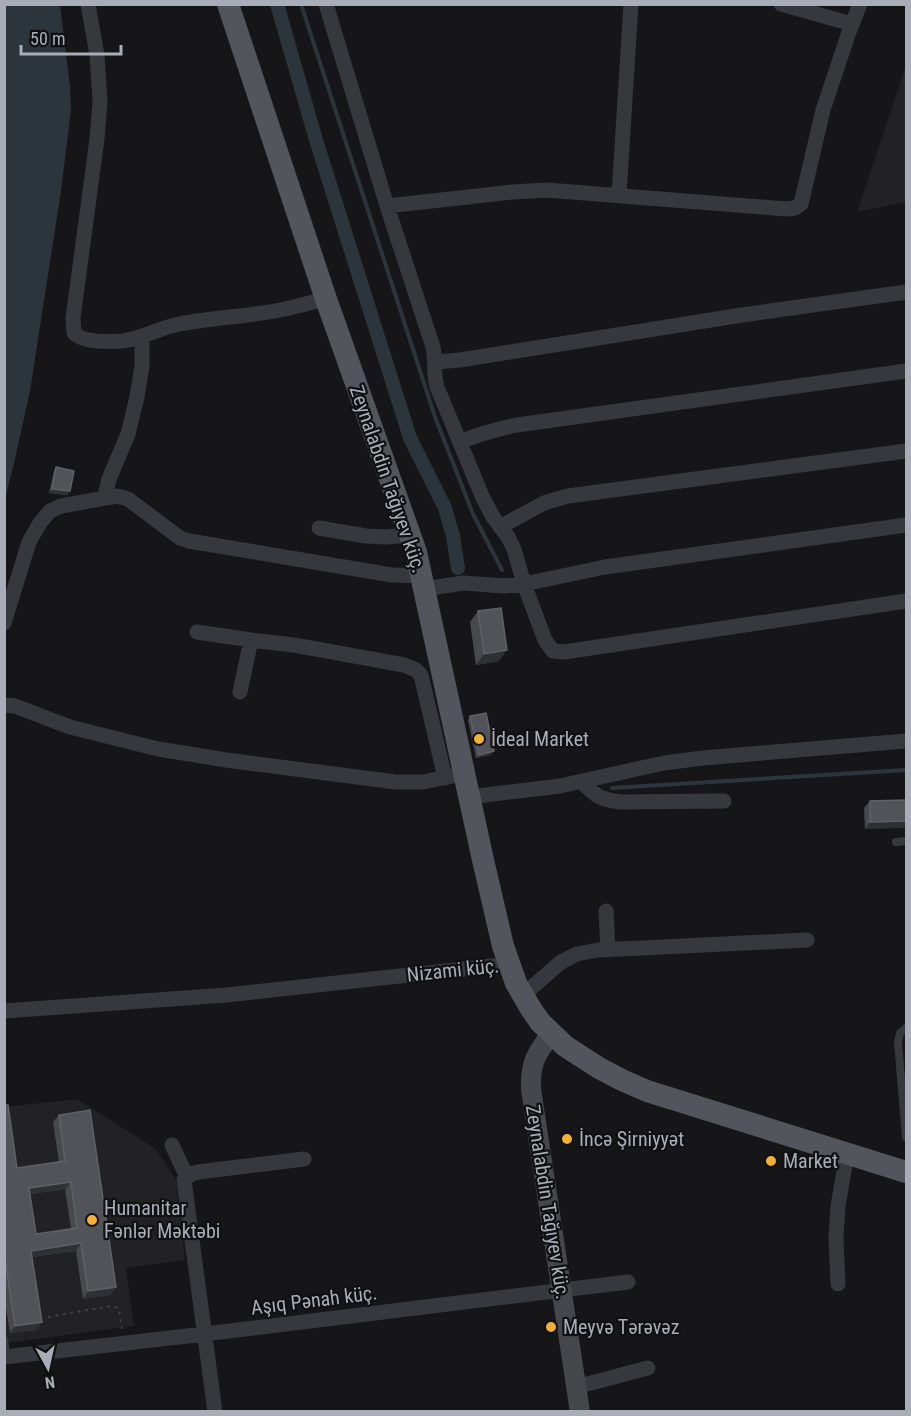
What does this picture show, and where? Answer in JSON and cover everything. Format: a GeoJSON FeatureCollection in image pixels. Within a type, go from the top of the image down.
{"type":"FeatureCollection","features":[{"type":"Feature","properties":{"kind":"main road","name":"Zeynalabdin Tağıyev küç."},"geometry":{"type":"LineString","coordinates":[[228,4],[326,298],[410,535],[423,583],[454,776],[469,797],[508,964]]}},
{"type":"Feature","properties":{"kind":"main road","name":"Nizami küç."},"geometry":{"type":"LineString","coordinates":[[508,964],[522,996],[540,1022],[551,1034],[598,1068],[647,1091],[846,1154],[905,1169]]}},
{"type":"Feature","properties":{"kind":"street"},"geometry":{"type":"LineString","coordinates":[[88,4],[97,55],[100,102],[73,318],[74,333],[78,338],[90,341],[122,341],[172,325],[285,309],[326,298]]}},
{"type":"Feature","properties":{"kind":"street"},"geometry":{"type":"LineString","coordinates":[[326,4],[387,207],[433,347],[437,387],[482,496],[514,549],[524,584],[545,640],[553,651],[564,652],[906,601]]}},
{"type":"Feature","properties":{"kind":"street"},"geometry":{"type":"LineString","coordinates":[[619,195],[631,4]]}},
{"type":"Feature","properties":{"kind":"street"},"geometry":{"type":"LineString","coordinates":[[781,4],[852,24]]}},
{"type":"Feature","properties":{"kind":"street"},"geometry":{"type":"LineString","coordinates":[[387,207],[524,191],[555,190],[795,208],[801,204],[823,110],[860,4]]}},
{"type":"Feature","properties":{"kind":"street"},"geometry":{"type":"LineString","coordinates":[[435,362],[906,292]]}},
{"type":"Feature","properties":{"kind":"street"},"geometry":{"type":"LineString","coordinates":[[105,497],[109,479],[128,434],[137,397],[142,366],[142,336]]}},
{"type":"Feature","properties":{"kind":"street"},"geometry":{"type":"LineString","coordinates":[[460,442],[484,432],[517,425],[906,371]]}},
{"type":"Feature","properties":{"kind":"street"},"geometry":{"type":"LineString","coordinates":[[500,527],[544,503],[568,496],[906,450]]}},
{"type":"Feature","properties":{"kind":"street"},"geometry":{"type":"LineString","coordinates":[[4,623],[29,542],[40,523],[50,511],[61,506],[105,497],[117,496],[128,499],[180,538],[189,541],[392,575],[423,583],[504,586],[605,567],[906,525]]}},
{"type":"Feature","properties":{"kind":"street"},"geometry":{"type":"LineString","coordinates":[[319,528],[366,536],[410,535]]}},
{"type":"Feature","properties":{"kind":"street"},"geometry":{"type":"LineString","coordinates":[[4,705],[15,706],[70,727],[170,750],[226,760],[396,782],[423,782],[454,776],[421,675],[416,670],[404,665],[294,645],[197,632]]}},
{"type":"Feature","properties":{"kind":"street"},"geometry":{"type":"LineString","coordinates":[[240,692],[250,640]]}},
{"type":"Feature","properties":{"kind":"street"},"geometry":{"type":"LineString","coordinates":[[469,797],[560,786],[664,763],[906,741]]}},
{"type":"Feature","properties":{"kind":"street"},"geometry":{"type":"LineString","coordinates":[[580,781],[597,797],[620,802],[724,801]]}},
{"type":"Feature","properties":{"kind":"street"},"geometry":{"type":"LineString","coordinates":[[606,911],[608,950]]}},
{"type":"Feature","properties":{"kind":"street"},"geometry":{"type":"LineString","coordinates":[[522,996],[561,962],[577,954],[608,950],[807,940]]}},
{"type":"Feature","properties":{"kind":"street","name":"Nizami küç."},"geometry":{"type":"LineString","coordinates":[[4,1011],[227,995],[508,964]]}},
{"type":"Feature","properties":{"kind":"street","name":"Zeynalabdin Tağıyev küç."},"geometry":{"type":"LineString","coordinates":[[551,1034],[532,1062],[531,1089],[580,1412]]}},
{"type":"Feature","properties":{"kind":"street"},"geometry":{"type":"LineString","coordinates":[[172,1145],[187,1177]]}},
{"type":"Feature","properties":{"kind":"street"},"geometry":{"type":"LineString","coordinates":[[838,1284],[836,1237],[846,1154]]}},
{"type":"Feature","properties":{"kind":"street"},"geometry":{"type":"LineString","coordinates":[[215,1412],[184,1180],[198,1172],[304,1159]]}},
{"type":"Feature","properties":{"kind":"street","name":"Aşıq Pənah küç."},"geometry":{"type":"LineString","coordinates":[[6,1357],[628,1282]]}},
{"type":"Feature","properties":{"kind":"street"},"geometry":{"type":"LineString","coordinates":[[576,1387],[648,1368]]}},
{"type":"Feature","properties":{"kind":"lane"},"geometry":{"type":"LineString","coordinates":[[896,842],[906,842]]}},
{"type":"Feature","properties":{"kind":"lane"},"geometry":{"type":"LineString","coordinates":[[906,1028],[900,1033],[898,1042],[906,1137]]}},
{"type":"Feature","properties":{"kind":"lane"},"geometry":{"type":"LineString","coordinates":[[4,1340],[6,1357]]}},
{"type":"Feature","properties":{"kind":"path"},"geometry":{"type":"LineString","coordinates":[[48,1317],[111,1306],[118,1308],[125,1343]]}},
{"type":"Feature","properties":{"kind":"shaded area"},"geometry":{"type":"Polygon","coordinates":[[[5,4],[60,5],[71,109],[61,191],[30,391],[5,499],[5,4]]]}},
{"type":"Feature","properties":{"kind":"shaded area"},"geometry":{"type":"Polygon","coordinates":[[[906,65],[906,202],[857,212],[906,65]]]}},
{"type":"Feature","properties":{"kind":"shaded area","name":"Humanitar Fənlər Məktəbi"},"geometry":{"type":"Polygon","coordinates":[[[77,1099],[156,1149],[176,1180],[185,1260],[126,1268],[134,1326],[5,1343],[4,1107],[77,1099]]]}},
{"type":"Feature","properties":{"kind":"building"},"geometry":{"type":"Polygon","coordinates":[[[56,467],[74,471],[70,491],[52,489],[56,467]]]}},
{"type":"Feature","properties":{"kind":"building"},"geometry":{"type":"Polygon","coordinates":[[[501,608],[507,650],[484,654],[478,611],[501,608]]]}},
{"type":"Feature","properties":{"kind":"building"},"geometry":{"type":"Polygon","coordinates":[[[486,713],[494,751],[479,755],[470,716],[486,713]]]}},
{"type":"Feature","properties":{"kind":"building"},"geometry":{"type":"Polygon","coordinates":[[[906,800],[906,821],[870,822],[870,801],[906,800]]]}},
{"type":"Feature","properties":{"kind":"building"},"geometry":{"type":"Polygon","coordinates":[[[4,1105],[8,1105],[17,1168],[65,1161],[59,1115],[90,1110],[116,1287],[88,1291],[81,1243],[31,1251],[42,1322],[15,1326],[4,1252],[4,1105]],[[71,1182],[29,1188],[36,1234],[77,1228],[71,1182]]]}},
{"type":"Feature","properties":{"kind":"waterway"},"geometry":{"type":"LineString","coordinates":[[277,4],[316,140],[410,438],[445,508],[453,536],[458,568]]}},
{"type":"Feature","properties":{"kind":"waterway"},"geometry":{"type":"LineString","coordinates":[[301,4],[435,417],[473,514],[502,570]]}},
{"type":"Feature","properties":{"kind":"waterway"},"geometry":{"type":"LineString","coordinates":[[612,788],[906,770]]}},
{"type":"Feature","properties":{"kind":"place","name":"İdeal Market"},"geometry":{"type":"Point","coordinates":[479,739]}},
{"type":"Feature","properties":{"kind":"place","name":"İncə Şirniyyət"},"geometry":{"type":"Point","coordinates":[567,1139]}},
{"type":"Feature","properties":{"kind":"place","name":"Market"},"geometry":{"type":"Point","coordinates":[771,1161]}},
{"type":"Feature","properties":{"kind":"place","name":"Humanitar Fənlər Məktəbi"},"geometry":{"type":"Point","coordinates":[92,1220]}},
{"type":"Feature","properties":{"kind":"place","name":"Meyvə Tərəvəz"},"geometry":{"type":"Point","coordinates":[551,1327]}}]}
